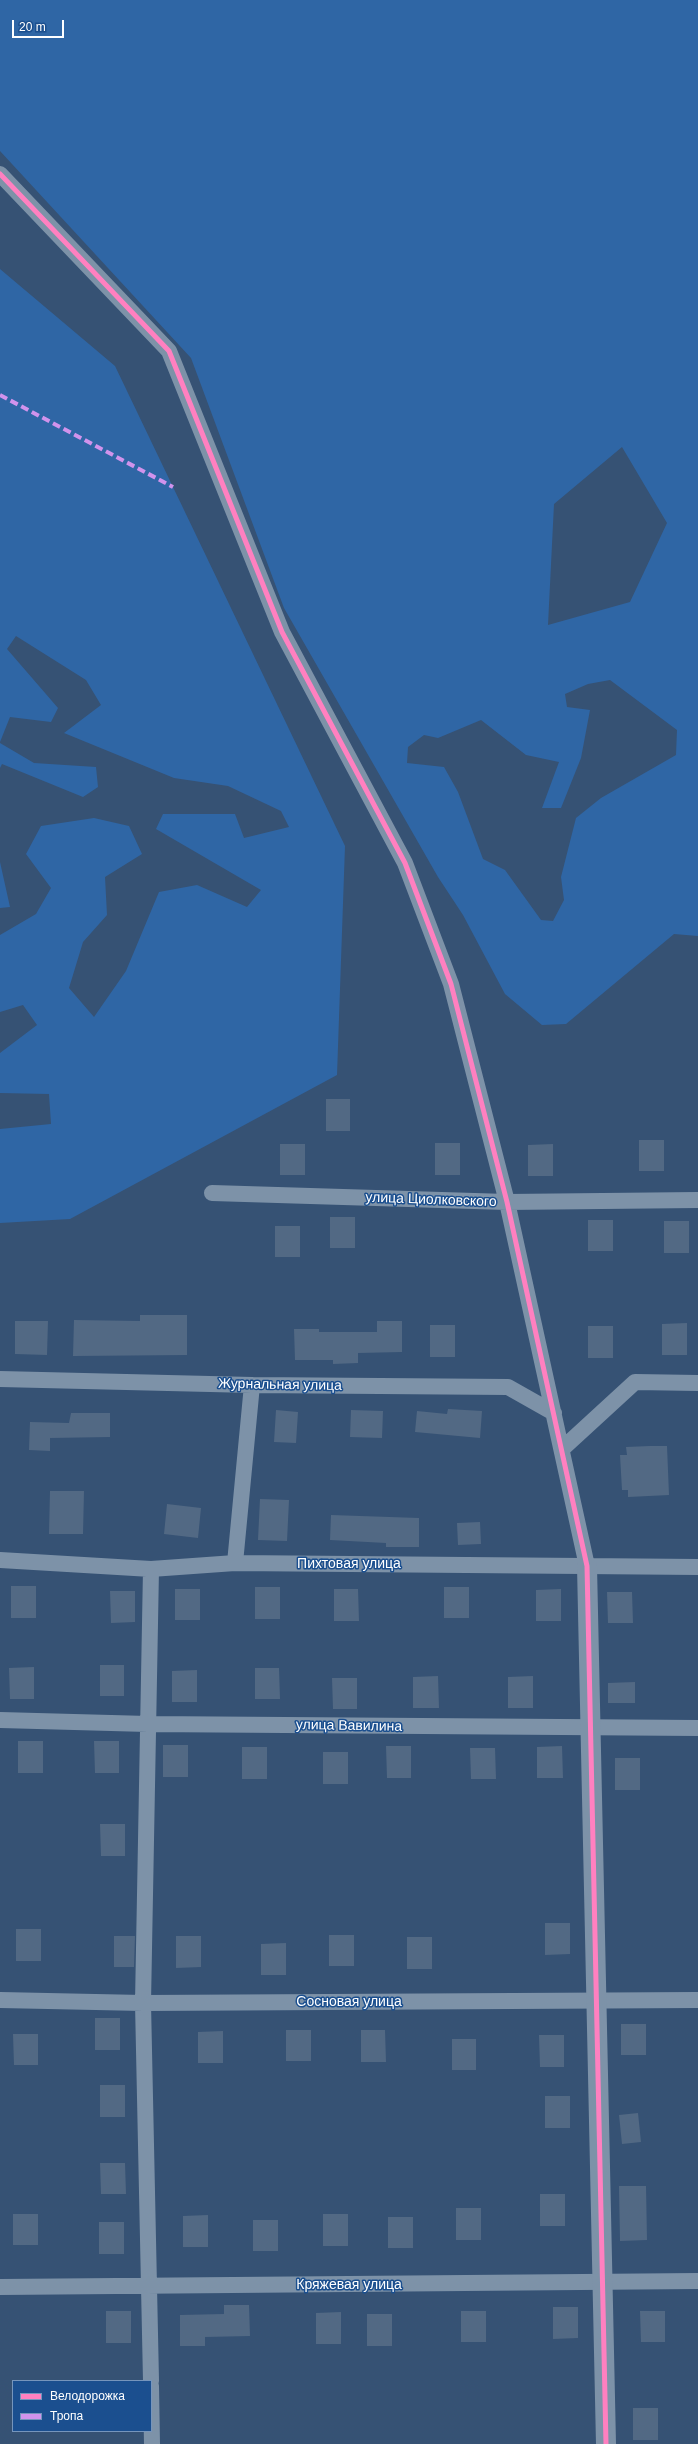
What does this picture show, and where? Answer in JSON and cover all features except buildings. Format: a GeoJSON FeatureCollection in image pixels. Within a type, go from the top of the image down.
{"type":"FeatureCollection","features":[{"type":"Feature","properties":{"kind":"street"},"geometry":{"type":"LineString","coordinates":[[0,174],[169,351],[282,632],[405,863],[451,984],[507,1202],[587,1566],[598,2000],[601,2284],[606,2444]]}},
{"type":"Feature","properties":{"kind":"street","name":"улица Циолковского"},"geometry":{"type":"LineString","coordinates":[[212,1193],[507,1202],[698,1200]]}},
{"type":"Feature","properties":{"kind":"street","name":"Журнальная улица"},"geometry":{"type":"LineString","coordinates":[[0,1379],[252,1385],[508,1386],[554,1413]]}},
{"type":"Feature","properties":{"kind":"street"},"geometry":{"type":"LineString","coordinates":[[562,1449],[635,1382],[698,1383]]}},
{"type":"Feature","properties":{"kind":"street"},"geometry":{"type":"LineString","coordinates":[[235,1563],[252,1385]]}},
{"type":"Feature","properties":{"kind":"street","name":"Пихтовая улица"},"geometry":{"type":"LineString","coordinates":[[0,1560],[151,1569],[235,1563],[698,1568]]}},
{"type":"Feature","properties":{"kind":"street"},"geometry":{"type":"LineString","coordinates":[[151,1569],[143,2003],[151,2380]]}},
{"type":"Feature","properties":{"kind":"street","name":"улица Вавилина"},"geometry":{"type":"LineString","coordinates":[[0,1720],[148,1724],[698,1728]]}},
{"type":"Feature","properties":{"kind":"street","name":"Сосновая улица"},"geometry":{"type":"LineString","coordinates":[[0,2000],[143,2003],[698,2000]]}},
{"type":"Feature","properties":{"kind":"street","name":"Кряжевая улица"},"geometry":{"type":"LineString","coordinates":[[0,2287],[601,2284],[698,2281]]}},
{"type":"Feature","properties":{"kind":"street"},"geometry":{"type":"LineString","coordinates":[[152,2432],[152,2444]]}},
{"type":"Feature","properties":{"kind":"shaded area"},"geometry":{"type":"Polygon","coordinates":[[[0,0],[698,0],[698,936],[674,934],[566,1024],[542,1025],[505,994],[463,915],[438,877],[284,608],[191,358],[0,151],[0,0]],[[622,447],[554,504],[548,625],[630,602],[667,523],[622,447]],[[610,680],[588,684],[565,694],[567,707],[590,710],[581,758],[561,808],[542,808],[559,762],[526,755],[481,720],[438,738],[424,735],[408,747],[407,763],[444,767],[458,792],[483,859],[505,870],[541,920],[553,921],[564,900],[561,877],[576,818],[601,798],[676,755],[677,730],[610,680]]]}},
{"type":"Feature","properties":{"kind":"shaded area"},"geometry":{"type":"Polygon","coordinates":[[[0,269],[115,366],[345,846],[337,1075],[70,1219],[0,1223],[0,1129],[51,1124],[49,1094],[0,1093],[0,1053],[37,1025],[23,1005],[0,1012],[0,935],[36,914],[51,888],[26,854],[41,826],[94,818],[129,826],[142,854],[105,877],[107,915],[83,942],[69,988],[94,1017],[126,971],[159,892],[197,885],[247,907],[261,890],[156,829],[163,814],[235,814],[244,838],[289,827],[281,811],[228,786],[174,778],[64,733],[101,705],[86,680],[16,636],[7,649],[58,708],[51,722],[10,717],[0,742],[0,269]]]}},
{"type":"Feature","properties":{"kind":"shaded area"},"geometry":{"type":"Polygon","coordinates":[[[0,743],[34,763],[96,767],[98,787],[83,797],[2,764],[0,768],[0,743]]]}},
{"type":"Feature","properties":{"kind":"shaded area"},"geometry":{"type":"Polygon","coordinates":[[[0,862],[10,907],[0,908],[0,862]]]}},
{"type":"Feature","properties":{"kind":"marked path"},"geometry":{"type":"LineString","coordinates":[[0,395],[173,487]]}},
{"type":"Feature","properties":{"kind":"cycle path"},"geometry":{"type":"LineString","coordinates":[[0,174],[169,351],[282,632],[405,863],[451,984],[507,1202],[587,1566],[606,2444]]}}]}
